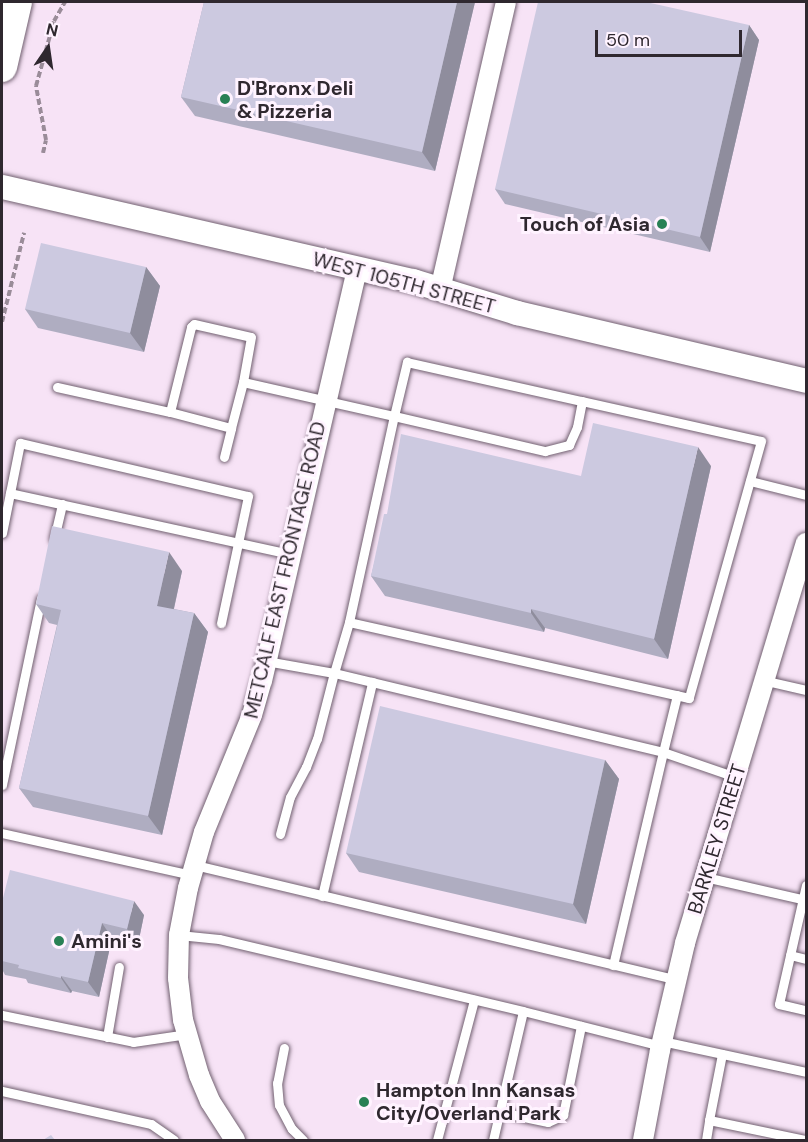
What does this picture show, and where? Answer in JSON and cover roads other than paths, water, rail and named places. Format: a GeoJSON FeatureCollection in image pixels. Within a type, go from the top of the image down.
{"type":"FeatureCollection","features":[{"type":"Feature","properties":{"kind":"main road"},"geometry":{"type":"LineString","coordinates":[[2,67],[16,2]]}},
{"type":"Feature","properties":{"kind":"street"},"geometry":{"type":"LineString","coordinates":[[440,290],[506,2]]}},
{"type":"Feature","properties":{"kind":"street","name":"WEST 105TH STREET"},"geometry":{"type":"LineString","coordinates":[[2,187],[357,268],[517,313],[807,381]]}},
{"type":"Feature","properties":{"kind":"street","name":"METCALF EAST FRONTAGE ROAD"},"geometry":{"type":"LineString","coordinates":[[235,1140],[210,1101],[187,1034],[178,978],[179,935],[204,832],[252,715],[357,268]]}},
{"type":"Feature","properties":{"kind":"street","name":"BARKLEY STREET"},"geometry":{"type":"LineString","coordinates":[[643,1140],[676,980],[807,543]]}},
{"type":"Feature","properties":{"kind":"lane"},"geometry":{"type":"LineString","coordinates":[[170,412],[191,327],[194,324],[251,337],[243,382],[224,457]]}},
{"type":"Feature","properties":{"kind":"lane"},"geometry":{"type":"LineString","coordinates":[[280,834],[290,797],[306,767],[317,738],[349,622],[407,362],[761,441],[689,698],[349,622]]}},
{"type":"Feature","properties":{"kind":"lane"},"geometry":{"type":"LineString","coordinates":[[243,382],[326,399],[545,451],[569,445],[577,427],[582,401]]}},
{"type":"Feature","properties":{"kind":"lane"},"geometry":{"type":"LineString","coordinates":[[57,387],[231,428]]}},
{"type":"Feature","properties":{"kind":"lane"},"geometry":{"type":"LineString","coordinates":[[2,533],[21,443],[248,496],[222,623]]}},
{"type":"Feature","properties":{"kind":"lane"},"geometry":{"type":"LineString","coordinates":[[750,481],[807,495]]}},
{"type":"Feature","properties":{"kind":"lane"},"geometry":{"type":"LineString","coordinates":[[10,493],[289,554]]}},
{"type":"Feature","properties":{"kind":"lane"},"geometry":{"type":"LineString","coordinates":[[52,551],[62,504]]}},
{"type":"Feature","properties":{"kind":"lane"},"geometry":{"type":"LineString","coordinates":[[2,785],[44,586]]}},
{"type":"Feature","properties":{"kind":"lane"},"geometry":{"type":"LineString","coordinates":[[266,661],[334,673],[663,752],[735,777]]}},
{"type":"Feature","properties":{"kind":"lane"},"geometry":{"type":"LineString","coordinates":[[767,681],[807,690]]}},
{"type":"Feature","properties":{"kind":"lane"},"geometry":{"type":"LineString","coordinates":[[322,896],[372,682]]}},
{"type":"Feature","properties":{"kind":"lane"},"geometry":{"type":"LineString","coordinates":[[613,965],[677,695]]}},
{"type":"Feature","properties":{"kind":"lane"},"geometry":{"type":"LineString","coordinates":[[2,833],[322,896],[676,980]]}},
{"type":"Feature","properties":{"kind":"lane"},"geometry":{"type":"LineString","coordinates":[[705,877],[805,900]]}},
{"type":"Feature","properties":{"kind":"lane"},"geometry":{"type":"LineString","coordinates":[[807,885],[779,1004],[807,1010]]}},
{"type":"Feature","properties":{"kind":"lane"},"geometry":{"type":"LineString","coordinates":[[179,935],[219,939],[581,1026],[807,1072]]}},
{"type":"Feature","properties":{"kind":"lane"},"geometry":{"type":"LineString","coordinates":[[790,955],[807,958]]}},
{"type":"Feature","properties":{"kind":"lane"},"geometry":{"type":"LineString","coordinates":[[107,1037],[118,967]]}},
{"type":"Feature","properties":{"kind":"lane"},"geometry":{"type":"LineString","coordinates":[[437,1140],[474,1000]]}},
{"type":"Feature","properties":{"kind":"lane"},"geometry":{"type":"LineString","coordinates":[[493,1140],[523,1011]]}},
{"type":"Feature","properties":{"kind":"lane"},"geometry":{"type":"LineString","coordinates":[[2,1015],[133,1042],[187,1034]]}},
{"type":"Feature","properties":{"kind":"lane"},"geometry":{"type":"LineString","coordinates":[[500,1112],[548,1122],[563,1115],[581,1026]]}},
{"type":"Feature","properties":{"kind":"lane"},"geometry":{"type":"LineString","coordinates":[[284,1048],[277,1083],[279,1105],[292,1128],[303,1140]]}},
{"type":"Feature","properties":{"kind":"lane"},"geometry":{"type":"LineString","coordinates":[[706,1140],[722,1054]]}},
{"type":"Feature","properties":{"kind":"lane"},"geometry":{"type":"LineString","coordinates":[[2,1091],[151,1124],[174,1140]]}},
{"type":"Feature","properties":{"kind":"lane"},"geometry":{"type":"LineString","coordinates":[[709,1120],[807,1140]]}},
{"type":"Feature","properties":{"kind":"place","name":"D'Bronx Deli & Pizzeria"},"geometry":{"type":"Point","coordinates":[225,99]}},
{"type":"Feature","properties":{"kind":"place","name":"Touch of Asia"},"geometry":{"type":"Point","coordinates":[662,224]}},
{"type":"Feature","properties":{"kind":"place","name":"Amini's"},"geometry":{"type":"Point","coordinates":[59,941]}},
{"type":"Feature","properties":{"kind":"place","name":"Hampton Inn Kansas City/Overland Park"},"geometry":{"type":"Point","coordinates":[364,1102]}}]}
